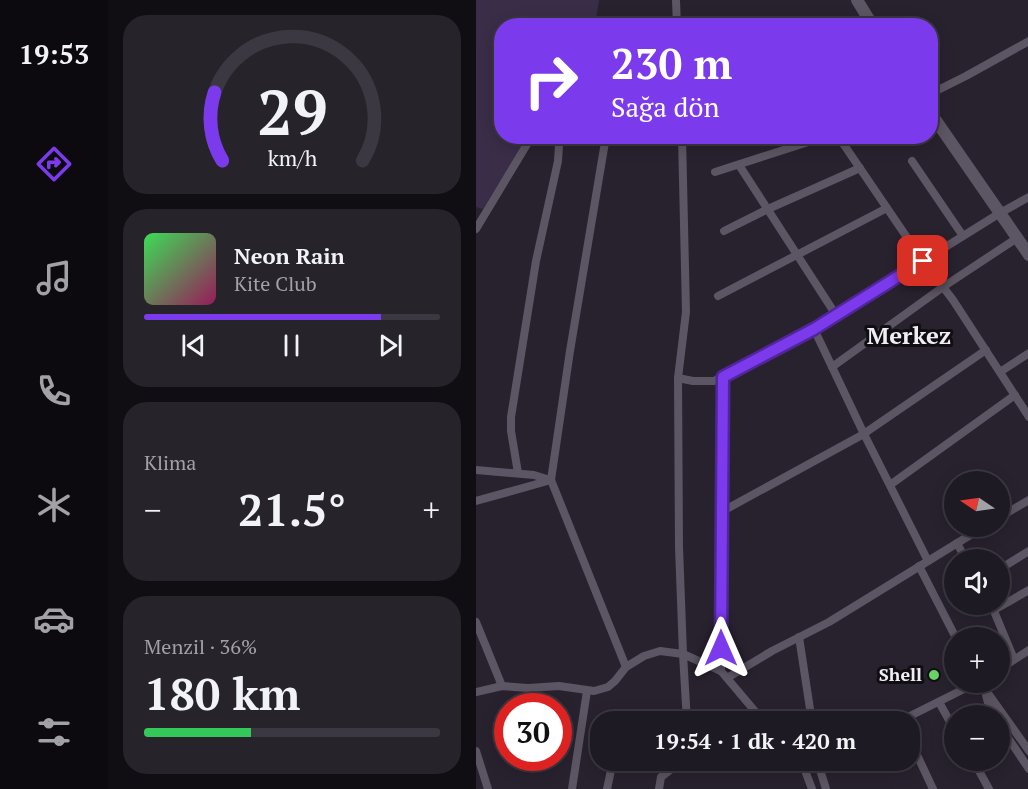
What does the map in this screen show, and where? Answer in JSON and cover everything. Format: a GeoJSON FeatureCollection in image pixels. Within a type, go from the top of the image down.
{"type":"FeatureCollection","features":[{"type":"Feature","properties":{"kind":"main road"},"geometry":{"type":"LineString","coordinates":[[857,0],[868,18]]}},
{"type":"Feature","properties":{"kind":"main road"},"geometry":{"type":"LineString","coordinates":[[938,124],[1028,255]]}},
{"type":"Feature","properties":{"kind":"street"},"geometry":{"type":"LineString","coordinates":[[676,0],[677,18]]}},
{"type":"Feature","properties":{"kind":"street"},"geometry":{"type":"LineString","coordinates":[[938,90],[1028,41]]}},
{"type":"Feature","properties":{"kind":"street"},"geometry":{"type":"LineString","coordinates":[[476,229],[527,144]]}},
{"type":"Feature","properties":{"kind":"street"},"geometry":{"type":"LineString","coordinates":[[518,473],[511,417],[536,261],[558,161],[559,144]]}},
{"type":"Feature","properties":{"kind":"street"},"geometry":{"type":"LineString","coordinates":[[605,144],[551,480],[626,667]]}},
{"type":"Feature","properties":{"kind":"street"},"geometry":{"type":"LineString","coordinates":[[682,144],[686,312],[678,378],[679,547],[686,711]]}},
{"type":"Feature","properties":{"kind":"street"},"geometry":{"type":"LineString","coordinates":[[715,172],[799,144]]}},
{"type":"Feature","properties":{"kind":"street"},"geometry":{"type":"LineString","coordinates":[[844,144],[986,350],[1028,417]]}},
{"type":"Feature","properties":{"kind":"street"},"geometry":{"type":"LineString","coordinates":[[912,161],[963,236]]}},
{"type":"Feature","properties":{"kind":"street"},"geometry":{"type":"LineString","coordinates":[[739,165],[836,315]]}},
{"type":"Feature","properties":{"kind":"street"},"geometry":{"type":"LineString","coordinates":[[724,231],[860,168]]}},
{"type":"Feature","properties":{"kind":"street"},"geometry":{"type":"LineString","coordinates":[[678,378],[714,381],[723,377],[814,329],[1028,196]]}},
{"type":"Feature","properties":{"kind":"street"},"geometry":{"type":"LineString","coordinates":[[718,296],[887,208]]}},
{"type":"Feature","properties":{"kind":"street"},"geometry":{"type":"LineString","coordinates":[[832,367],[943,287],[1017,238]]}},
{"type":"Feature","properties":{"kind":"street"},"geometry":{"type":"LineString","coordinates":[[814,329],[928,561]]}},
{"type":"Feature","properties":{"kind":"street"},"geometry":{"type":"LineString","coordinates":[[721,512],[864,434],[986,350]]}},
{"type":"Feature","properties":{"kind":"street"},"geometry":{"type":"LineString","coordinates":[[1000,372],[1028,353]]}},
{"type":"Feature","properties":{"kind":"street"},"geometry":{"type":"LineString","coordinates":[[723,377],[721,512],[724,675]]}},
{"type":"Feature","properties":{"kind":"street"},"geometry":{"type":"LineString","coordinates":[[890,485],[1015,396]]}},
{"type":"Feature","properties":{"kind":"street"},"geometry":{"type":"LineString","coordinates":[[476,470],[534,475],[551,480]]}},
{"type":"Feature","properties":{"kind":"street"},"geometry":{"type":"LineString","coordinates":[[476,501],[551,480]]}},
{"type":"Feature","properties":{"kind":"street"},"geometry":{"type":"LineString","coordinates":[[1010,511],[1028,500]]}},
{"type":"Feature","properties":{"kind":"street"},"geometry":{"type":"LineString","coordinates":[[724,675],[828,622],[967,537]]}},
{"type":"Feature","properties":{"kind":"street"},"geometry":{"type":"LineString","coordinates":[[957,543],[960,549]]}},
{"type":"Feature","properties":{"kind":"street"},"geometry":{"type":"LineString","coordinates":[[1010,563],[1028,551]]}},
{"type":"Feature","properties":{"kind":"street"},"geometry":{"type":"LineString","coordinates":[[919,566],[950,627]]}},
{"type":"Feature","properties":{"kind":"street"},"geometry":{"type":"LineString","coordinates":[[1010,598],[1028,590]]}},
{"type":"Feature","properties":{"kind":"street"},"geometry":{"type":"LineString","coordinates":[[995,615],[1014,659]]}},
{"type":"Feature","properties":{"kind":"street"},"geometry":{"type":"LineString","coordinates":[[476,622],[502,686]]}},
{"type":"Feature","properties":{"kind":"street"},"geometry":{"type":"LineString","coordinates":[[798,637],[810,711]]}},
{"type":"Feature","properties":{"kind":"street"},"geometry":{"type":"LineString","coordinates":[[1010,662],[1028,650]]}},
{"type":"Feature","properties":{"kind":"street"},"geometry":{"type":"LineString","coordinates":[[476,692],[502,686],[528,688],[564,686],[594,691],[608,687],[626,667],[644,656],[652,652],[669,651],[683,654],[724,675],[755,711]]}},
{"type":"Feature","properties":{"kind":"street"},"geometry":{"type":"LineString","coordinates":[[572,789],[587,691]]}},
{"type":"Feature","properties":{"kind":"street"},"geometry":{"type":"LineString","coordinates":[[920,711],[961,693]]}},
{"type":"Feature","properties":{"kind":"street"},"geometry":{"type":"LineString","coordinates":[[986,693],[1028,751]]}},
{"type":"Feature","properties":{"kind":"street"},"geometry":{"type":"LineString","coordinates":[[939,702],[944,711]]}},
{"type":"Feature","properties":{"kind":"street"},"geometry":{"type":"LineString","coordinates":[[1010,741],[1028,769]]}},
{"type":"Feature","properties":{"kind":"street"},"geometry":{"type":"LineString","coordinates":[[476,751],[488,789]]}},
{"type":"Feature","properties":{"kind":"street"},"geometry":{"type":"LineString","coordinates":[[920,761],[933,789]]}},
{"type":"Feature","properties":{"kind":"street"},"geometry":{"type":"LineString","coordinates":[[607,789],[611,771]]}},
{"type":"Feature","properties":{"kind":"street"},"geometry":{"type":"LineString","coordinates":[[659,789],[662,777],[669,771]]}},
{"type":"Feature","properties":{"kind":"street"},"geometry":{"type":"LineString","coordinates":[[805,771],[812,789]]}},
{"type":"Feature","properties":{"kind":"street"},"geometry":{"type":"LineString","coordinates":[[820,771],[826,789]]}},
{"type":"Feature","properties":{"kind":"street"},"geometry":{"type":"LineString","coordinates":[[978,771],[989,789]]}},
{"type":"Feature","properties":{"kind":"shaded area"},"geometry":{"type":"Polygon","coordinates":[[[476,0],[599,0],[596,18],[494,18],[494,144],[524,144],[483,209],[476,207],[476,0]]]}},
{"type":"Feature","properties":{"kind":"place","name":"Shell"},"geometry":{"type":"Point","coordinates":[934,675]}},
{"type":"Feature","properties":{"kind":"district","name":"Merkez"},"geometry":{"type":"Point","coordinates":[909,336]}},
{"type":"Feature","properties":{"kind":"route"},"geometry":{"type":"LineString","coordinates":[[721,648],[723,377],[814,329],[923,261]]}}]}
